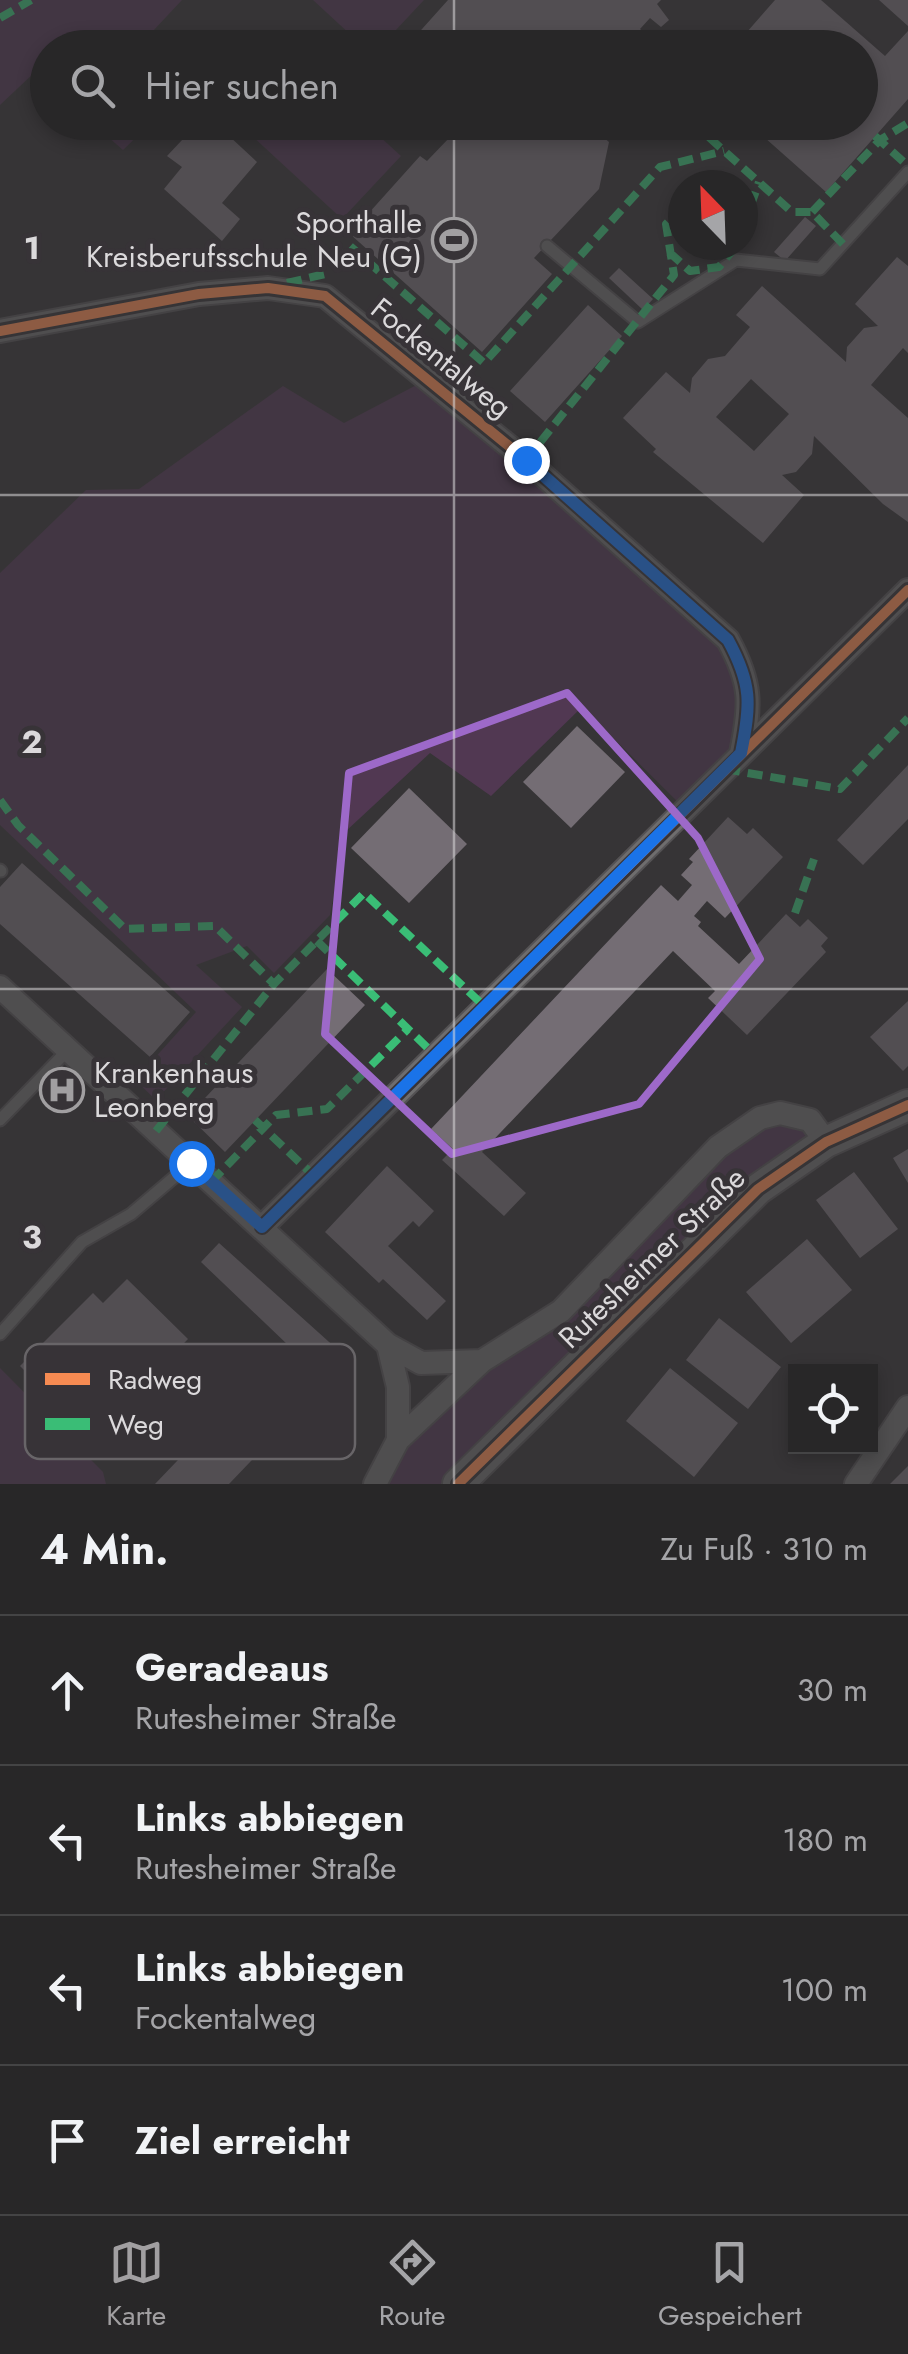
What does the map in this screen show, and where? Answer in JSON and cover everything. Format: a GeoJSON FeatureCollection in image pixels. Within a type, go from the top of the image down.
{"type":"FeatureCollection","features":[{"type":"Feature","properties":{"kind":"street","name":"Fockentalweg"},"geometry":{"type":"LineString","coordinates":[[0,331],[199,294],[268,288],[325,296],[526,460],[728,640],[746,674],[750,710],[741,753]]}},
{"type":"Feature","properties":{"kind":"street"},"geometry":{"type":"LineString","coordinates":[[262,1227],[908,590]]}},
{"type":"Feature","properties":{"kind":"street"},"geometry":{"type":"LineString","coordinates":[[0,986],[388,1345],[420,1363],[482,1361]]}},
{"type":"Feature","properties":{"kind":"street","name":"Rutesheimer Straße"},"geometry":{"type":"LineString","coordinates":[[458,1484],[758,1189],[826,1142],[908,1104]]}},
{"type":"Feature","properties":{"kind":"street","name":"Rutesheimer Straße"},"geometry":{"type":"LineString","coordinates":[[375,1484],[398,1440],[482,1361],[560,1310],[692,1171],[760,1118],[780,1113],[810,1120],[826,1142]]}},
{"type":"Feature","properties":{"kind":"street","name":"Rutesheimer Straße"},"geometry":{"type":"LineString","coordinates":[[388,1345],[398,1387],[398,1440]]}},
{"type":"Feature","properties":{"kind":"street"},"geometry":{"type":"LineString","coordinates":[[856,1484],[908,1407]]}},
{"type":"Feature","properties":{"kind":"lane"},"geometry":{"type":"LineString","coordinates":[[546,246],[638,322],[736,260],[820,269],[908,172]]}},
{"type":"Feature","properties":{"kind":"lane"},"geometry":{"type":"LineString","coordinates":[[0,1120],[69,1050]]}},
{"type":"Feature","properties":{"kind":"lane"},"geometry":{"type":"LineString","coordinates":[[0,1334],[82,1242],[131,1214],[191,1163]]}},
{"type":"Feature","properties":{"kind":"highlighted area"},"geometry":{"type":"Polygon","coordinates":[[[567,693],[698,838],[760,959],[639,1104],[452,1154],[325,1034],[349,773],[567,693]]]}},
{"type":"Feature","properties":{"kind":"shaded area"},"geometry":{"type":"Polygon","coordinates":[[[0,0],[182,0],[154,30],[30,30],[30,77],[0,105],[0,0]]]}},
{"type":"Feature","properties":{"kind":"shaded area"},"geometry":{"type":"Polygon","coordinates":[[[313,0],[424,0],[396,30],[346,30],[313,0]]]}},
{"type":"Feature","properties":{"kind":"shaded area"},"geometry":{"type":"Polygon","coordinates":[[[112,140],[133,140],[123,150],[112,140]]]}},
{"type":"Feature","properties":{"kind":"shaded area"},"geometry":{"type":"Polygon","coordinates":[[[256,140],[384,140],[401,156],[342,219],[256,140]]]}},
{"type":"Feature","properties":{"kind":"shaded area"},"geometry":{"type":"Polygon","coordinates":[[[428,379],[646,564],[746,674],[741,753],[684,808],[582,707],[491,796],[430,753],[345,832],[330,915],[274,973],[247,946],[196,965],[242,1007],[156,1100],[135,1080],[196,1012],[0,825],[0,573],[86,490],[139,489],[283,386],[344,423],[428,379]]]}},
{"type":"Feature","properties":{"kind":"shaded area"},"geometry":{"type":"Polygon","coordinates":[[[780,1113],[826,1142],[458,1484],[375,1484],[398,1440],[561,1311],[692,1171],[780,1113]]]}},
{"type":"Feature","properties":{"kind":"shaded area"},"geometry":{"type":"Polygon","coordinates":[[[0,1368],[25,1393],[25,1459],[90,1459],[103,1472],[106,1484],[0,1484],[0,1368]]]}},
{"type":"Feature","properties":{"kind":"building"},"geometry":{"type":"Polygon","coordinates":[[[448,0],[661,0],[657,4],[669,20],[661,27],[650,18],[641,30],[421,30],[448,0]]]}},
{"type":"Feature","properties":{"kind":"building"},"geometry":{"type":"Polygon","coordinates":[[[775,0],[821,0],[855,30],[749,30],[775,0]]]}},
{"type":"Feature","properties":{"kind":"building"},"geometry":{"type":"Polygon","coordinates":[[[879,0],[908,0],[908,26],[879,0]]]}},
{"type":"Feature","properties":{"kind":"building"},"geometry":{"type":"Polygon","coordinates":[[[908,31],[908,99],[878,133],[878,50],[885,56],[908,31]]]}},
{"type":"Feature","properties":{"kind":"building"},"geometry":{"type":"Polygon","coordinates":[[[182,140],[233,140],[257,162],[222,203],[240,219],[222,241],[164,189],[182,167],[167,156],[182,140]]]}},
{"type":"Feature","properties":{"kind":"building","name":"Sporthalle Kreisberufsschule Neu (G)"},"geometry":{"type":"Polygon","coordinates":[[[447,140],[609,142],[599,189],[534,258],[552,274],[482,352],[350,234],[420,156],[427,161],[447,140]]]}},
{"type":"Feature","properties":{"kind":"building"},"geometry":{"type":"Polygon","coordinates":[[[767,140],[872,140],[826,192],[767,140]]]}},
{"type":"Feature","properties":{"kind":"building"},"geometry":{"type":"Polygon","coordinates":[[[805,217],[816,226],[785,261],[774,252],[805,217]]]}},
{"type":"Feature","properties":{"kind":"building"},"geometry":{"type":"Polygon","coordinates":[[[897,257],[908,266],[908,353],[903,348],[871,385],[908,418],[908,522],[883,504],[814,436],[812,454],[796,472],[782,475],[804,495],[763,543],[653,452],[656,449],[623,418],[666,372],[690,393],[692,378],[708,359],[725,356],[750,327],[736,315],[762,286],[846,362],[847,347],[864,328],[878,326],[855,304],[897,257]],[[751,379],[716,417],[754,451],[789,414],[751,379]]]}},
{"type":"Feature","properties":{"kind":"building"},"geometry":{"type":"Polygon","coordinates":[[[619,268],[653,299],[643,310],[609,278],[619,268]]]}},
{"type":"Feature","properties":{"kind":"building"},"geometry":{"type":"Polygon","coordinates":[[[588,305],[622,336],[545,422],[510,391],[588,305]]]}},
{"type":"Feature","properties":{"kind":"building"},"geometry":{"type":"Polygon","coordinates":[[[577,726],[625,772],[571,828],[523,782],[577,726]]]}},
{"type":"Feature","properties":{"kind":"building"},"geometry":{"type":"Polygon","coordinates":[[[908,765],[908,819],[863,865],[837,840],[908,765]]]}},
{"type":"Feature","properties":{"kind":"building"},"geometry":{"type":"Polygon","coordinates":[[[409,788],[467,844],[409,903],[351,848],[409,788]]]}},
{"type":"Feature","properties":{"kind":"building"},"geometry":{"type":"Polygon","coordinates":[[[728,817],[747,834],[753,828],[783,857],[725,918],[707,901],[694,916],[701,922],[698,926],[739,964],[786,914],[800,927],[808,919],[828,938],[821,946],[826,952],[747,1035],[708,998],[715,991],[673,951],[482,1152],[526,1193],[504,1216],[442,1160],[453,1149],[431,1129],[661,885],[678,901],[692,885],[681,875],[693,862],[689,859],[728,817]]]}},
{"type":"Feature","properties":{"kind":"building"},"geometry":{"type":"Polygon","coordinates":[[[22,863],[190,1012],[150,1057],[0,924],[0,887],[22,863]]]}},
{"type":"Feature","properties":{"kind":"building"},"geometry":{"type":"Polygon","coordinates":[[[327,969],[365,1005],[225,1152],[188,1116],[327,969]]]}},
{"type":"Feature","properties":{"kind":"building"},"geometry":{"type":"Polygon","coordinates":[[[908,1001],[908,1066],[903,1071],[870,1037],[908,1001]]]}},
{"type":"Feature","properties":{"kind":"building"},"geometry":{"type":"Polygon","coordinates":[[[908,1149],[908,1183],[893,1158],[908,1149]]]}},
{"type":"Feature","properties":{"kind":"building"},"geometry":{"type":"Polygon","coordinates":[[[387,1166],[434,1211],[419,1227],[413,1221],[388,1246],[446,1301],[427,1320],[383,1279],[379,1283],[325,1232],[387,1166]]]}},
{"type":"Feature","properties":{"kind":"building"},"geometry":{"type":"Polygon","coordinates":[[[854,1172],[898,1229],[860,1258],[816,1200],[854,1172]]]}},
{"type":"Feature","properties":{"kind":"building"},"geometry":{"type":"Polygon","coordinates":[[[807,1239],[852,1290],[791,1343],[746,1292],[807,1239]]]}},
{"type":"Feature","properties":{"kind":"building"},"geometry":{"type":"Polygon","coordinates":[[[219,1243],[331,1344],[287,1344],[201,1262],[219,1243]]]}},
{"type":"Feature","properties":{"kind":"building"},"geometry":{"type":"Polygon","coordinates":[[[127,1279],[188,1339],[183,1344],[42,1344],[93,1293],[103,1303],[127,1279]]]}},
{"type":"Feature","properties":{"kind":"building"},"geometry":{"type":"Polygon","coordinates":[[[719,1318],[781,1367],[748,1409],[686,1360],[719,1318]]]}},
{"type":"Feature","properties":{"kind":"building"},"geometry":{"type":"Polygon","coordinates":[[[670,1368],[738,1423],[694,1477],[626,1421],[670,1368]]]}},
{"type":"Feature","properties":{"kind":"building"},"geometry":{"type":"Polygon","coordinates":[[[179,1459],[253,1459],[229,1484],[155,1484],[179,1459]]]}},
{"type":"Feature","properties":{"kind":"building"},"geometry":{"type":"Polygon","coordinates":[[[908,1466],[908,1484],[890,1484],[908,1466]]]}},
{"type":"Feature","properties":{"kind":"marked path"},"geometry":{"type":"LineString","coordinates":[[0,18],[31,0]]}},
{"type":"Feature","properties":{"kind":"marked path"},"geometry":{"type":"LineString","coordinates":[[812,212],[880,140],[908,123]]}},
{"type":"Feature","properties":{"kind":"marked path"},"geometry":{"type":"LineString","coordinates":[[878,139],[908,166]]}},
{"type":"Feature","properties":{"kind":"marked path"},"geometry":{"type":"LineString","coordinates":[[712,140],[792,212],[812,212],[843,244]]}},
{"type":"Feature","properties":{"kind":"marked path"},"geometry":{"type":"LineString","coordinates":[[334,262],[350,246],[484,363],[660,167],[724,151]]}},
{"type":"Feature","properties":{"kind":"marked path"},"geometry":{"type":"LineString","coordinates":[[668,222],[668,237]]}},
{"type":"Feature","properties":{"kind":"marked path"},"geometry":{"type":"LineString","coordinates":[[526,460],[674,275],[672,260]]}},
{"type":"Feature","properties":{"kind":"marked path"},"geometry":{"type":"LineString","coordinates":[[678,260],[690,271],[719,267],[725,260]]}},
{"type":"Feature","properties":{"kind":"marked path"},"geometry":{"type":"LineString","coordinates":[[287,283],[325,274]]}},
{"type":"Feature","properties":{"kind":"marked path"},"geometry":{"type":"LineString","coordinates":[[725,769],[840,789],[908,718]]}},
{"type":"Feature","properties":{"kind":"marked path"},"geometry":{"type":"LineString","coordinates":[[0,800],[18,825],[125,929],[215,926],[274,984]]}},
{"type":"Feature","properties":{"kind":"marked path"},"geometry":{"type":"LineString","coordinates":[[795,913],[814,859]]}},
{"type":"Feature","properties":{"kind":"marked path"},"geometry":{"type":"LineString","coordinates":[[156,1131],[274,984],[364,893],[484,1006]]}},
{"type":"Feature","properties":{"kind":"marked path"},"geometry":{"type":"LineString","coordinates":[[317,941],[435,1055]]}},
{"type":"Feature","properties":{"kind":"marked path"},"geometry":{"type":"LineString","coordinates":[[211,1182],[276,1115],[327,1109],[408,1029]]}},
{"type":"Feature","properties":{"kind":"marked path"},"geometry":{"type":"LineString","coordinates":[[255,1120],[314,1176]]}},
{"type":"Feature","properties":{"kind":"cycle path"},"geometry":{"type":"LineString","coordinates":[[0,331],[199,294],[268,288],[325,296],[526,460],[728,640],[742,669],[747,695],[741,753]]}},
{"type":"Feature","properties":{"kind":"cycle path"},"geometry":{"type":"LineString","coordinates":[[262,1227],[908,590]]}},
{"type":"Feature","properties":{"kind":"cycle path"},"geometry":{"type":"LineString","coordinates":[[458,1484],[758,1189],[826,1142],[908,1105]]}},
{"type":"Feature","properties":{"kind":"place","name":"Sporthalle Kreisberufsschule Neu (G)"},"geometry":{"type":"Point","coordinates":[454,240]}},
{"type":"Feature","properties":{"kind":"place","name":"Krankenhaus Leonberg"},"geometry":{"type":"Point","coordinates":[62,1090]}},
{"type":"Feature","properties":{"kind":"route"},"geometry":{"type":"LineString","coordinates":[[191,1163],[262,1227],[741,753],[750,710],[746,674],[728,640],[526,460]]}}]}
